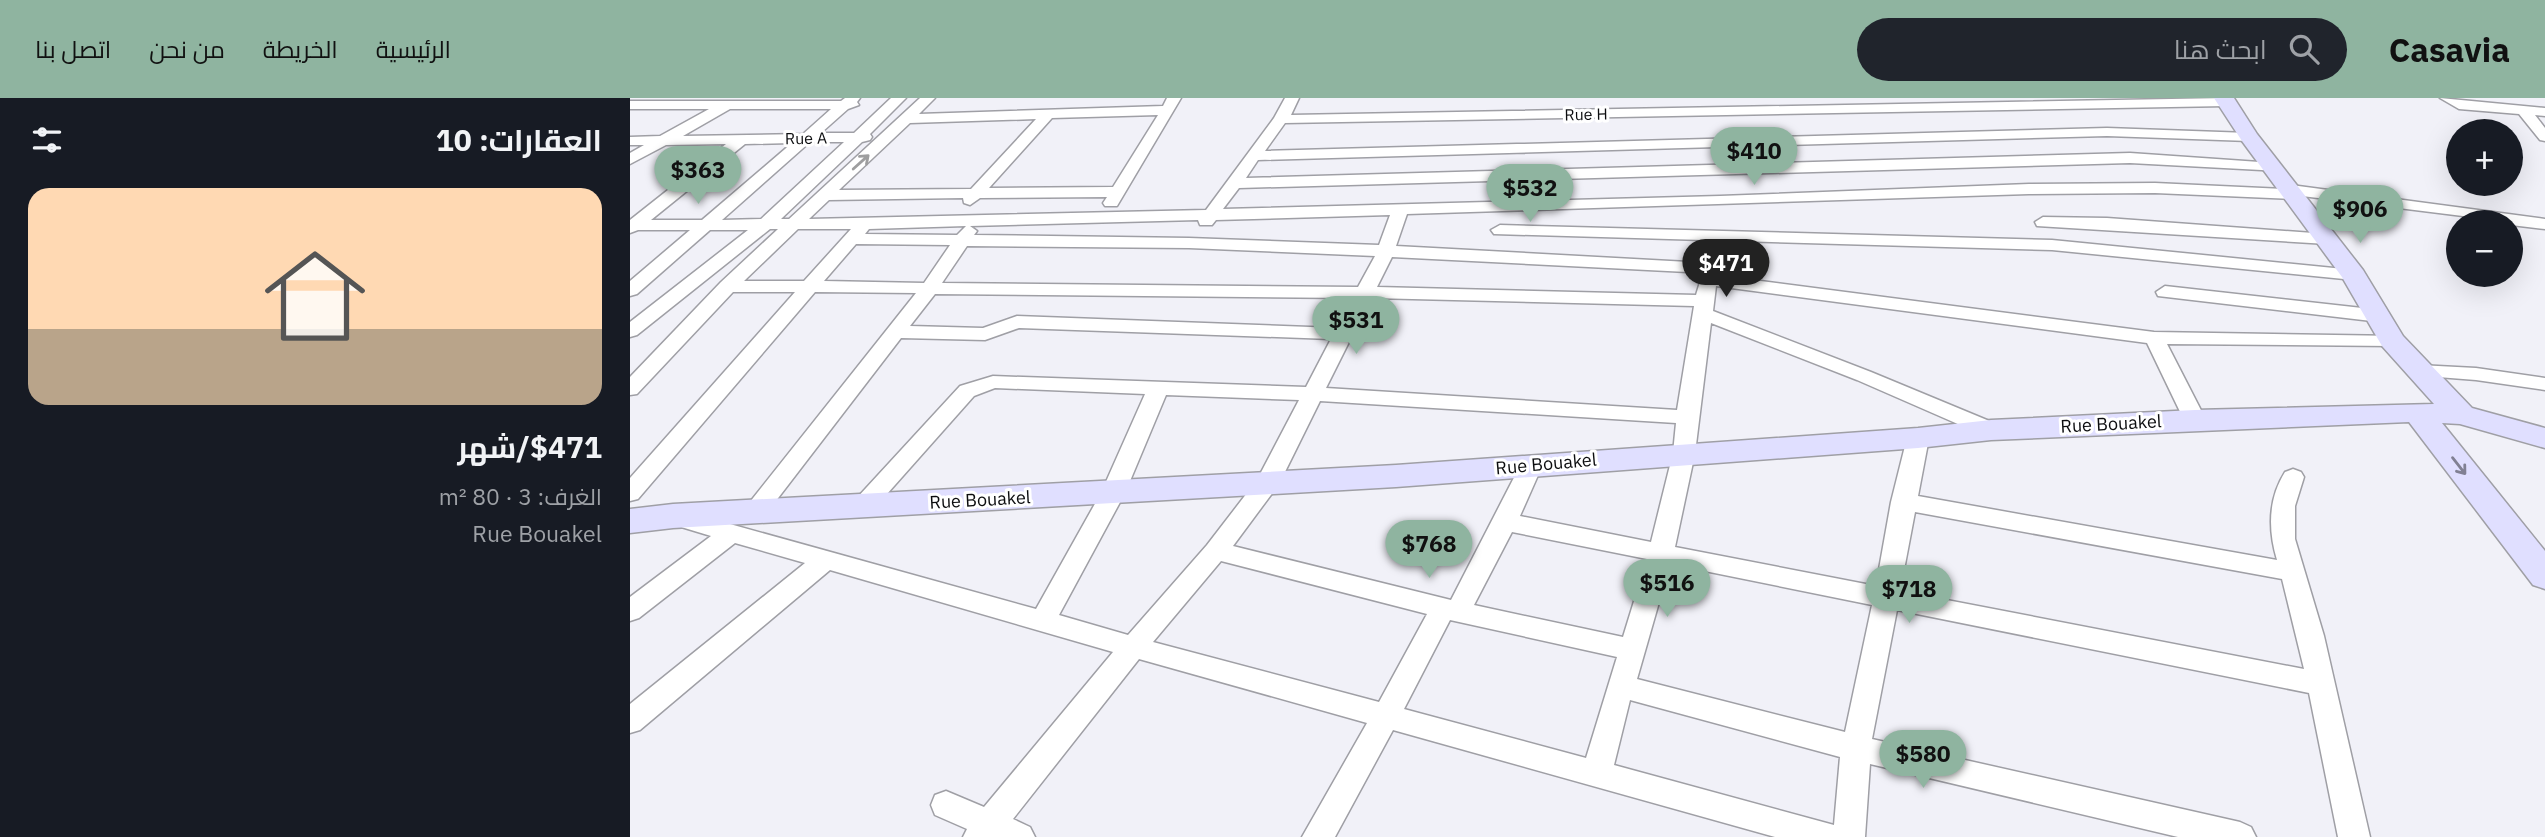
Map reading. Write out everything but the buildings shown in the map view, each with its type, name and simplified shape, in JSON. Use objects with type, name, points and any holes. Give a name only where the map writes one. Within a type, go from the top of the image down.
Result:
[{"type":"main road","points":[[2225,100],[2249,137],[2354,275],[2392,340],[2461,415]]},
{"type":"main road","points":[[2417,412],[2545,576]]},
{"type":"main road","name":"Rue Bouakel","points":[[630,521],[673,516],[1267,484],[1917,438],[1991,430],[2195,420],[2417,412],[2461,415],[2537,435]]},
{"type":"main road","points":[[2537,435],[2545,463]]},
{"type":"street","points":[[630,389],[728,286],[929,98]]},
{"type":"street","points":[[1189,243],[1281,119],[1292,98]]},
{"type":"street","points":[[1546,132],[1550,98]]},
{"type":"street","points":[[2447,98],[2459,105],[2545,112]]},
{"type":"street","name":"Rue H","points":[[1281,119],[1546,132],[1790,123],[2225,100]]},
{"type":"street","points":[[630,159],[734,101]]},
{"type":"street","points":[[630,105],[734,101],[895,101]]},
{"type":"street","points":[[630,290],[850,101]]},
{"type":"street","points":[[630,331],[765,225],[895,101]]},
{"type":"street","points":[[906,119],[1048,114],[1171,104]]},
{"type":"street","points":[[1102,217],[1171,104]]},
{"type":"street","points":[[2088,106],[2107,132]]},
{"type":"street","points":[[2523,110],[2545,136]]},
{"type":"street","points":[[947,222],[976,195],[1048,114]]},
{"type":"street","points":[[1253,156],[1494,151],[1546,132],[1726,144],[1790,123],[2249,137]]},
{"type":"street","points":[[1790,123],[1847,195]]},
{"type":"street","name":"Rue A","points":[[630,141],[889,136]]},
{"type":"street","points":[[631,226],[741,139]]},
{"type":"street","points":[[1597,772],[1661,553],[1684,453],[1686,417],[1704,307],[1712,236],[1727,169],[1726,144]]},
{"type":"street","points":[[1494,151],[1500,230],[1495,276]]},
{"type":"street","points":[[1235,183],[2130,158],[2274,168]]},
{"type":"street","points":[[2130,158],[2155,188]]},
{"type":"street","points":[[630,493],[858,231],[975,220],[1720,201],[2029,189],[2155,188],[2293,192],[2545,224]]},
{"type":"street","points":[[2029,189],[2052,245]]},
{"type":"street","points":[[824,195],[1118,191]]},
{"type":"street","points":[[984,831],[1133,647],[1216,551],[1267,484],[1387,251],[1400,209]]},
{"type":"street","points":[[754,513],[928,290],[975,220]]},
{"type":"street","points":[[2043,222],[2107,223],[2327,239]]},
{"type":"street","points":[[631,226],[793,224],[962,241],[1189,243],[1387,251],[1495,276],[1704,307],[1991,430]]},
{"type":"street","points":[[1500,230],[2052,245],[2354,275]]},
{"type":"street","points":[[728,286],[1365,293],[1495,276],[1707,274],[2154,338],[2392,340]]},
{"type":"street","points":[[2165,292],[2380,316]]},
{"type":"street","points":[[895,332],[985,334],[1017,322],[1344,334]]},
{"type":"street","points":[[2154,338],[2195,420]]},
{"type":"street","points":[[2419,371],[2476,374],[2545,384]]},
{"type":"street","points":[[863,506],[967,391],[974,386],[993,382],[1314,394],[1686,417]]},
{"type":"street","points":[[1043,620],[1113,493],[1158,388]]},
{"type":"street","points":[[1849,837],[1856,748],[1917,438]]},
{"type":"street","points":[[1318,837],[1387,714],[1505,522],[1532,464]]},
{"type":"street","points":[[2293,477],[2283,506],[2283,539],[2321,684],[2354,837]]},
{"type":"street","points":[[1903,502],[2292,572]]},
{"type":"street","points":[[673,516],[1133,647],[1597,772],[1780,830],[1828,837]]},
{"type":"street","points":[[1505,522],[2321,684]]},
{"type":"street","points":[[630,611],[731,533]]},
{"type":"street","points":[[1216,551],[1451,609],[1633,650]]},
{"type":"street","points":[[630,720],[825,559]]},
{"type":"street","points":[[1620,686],[1856,748],[2240,837]]},
{"type":"street","points":[[946,805],[984,831],[1019,837]]}]
